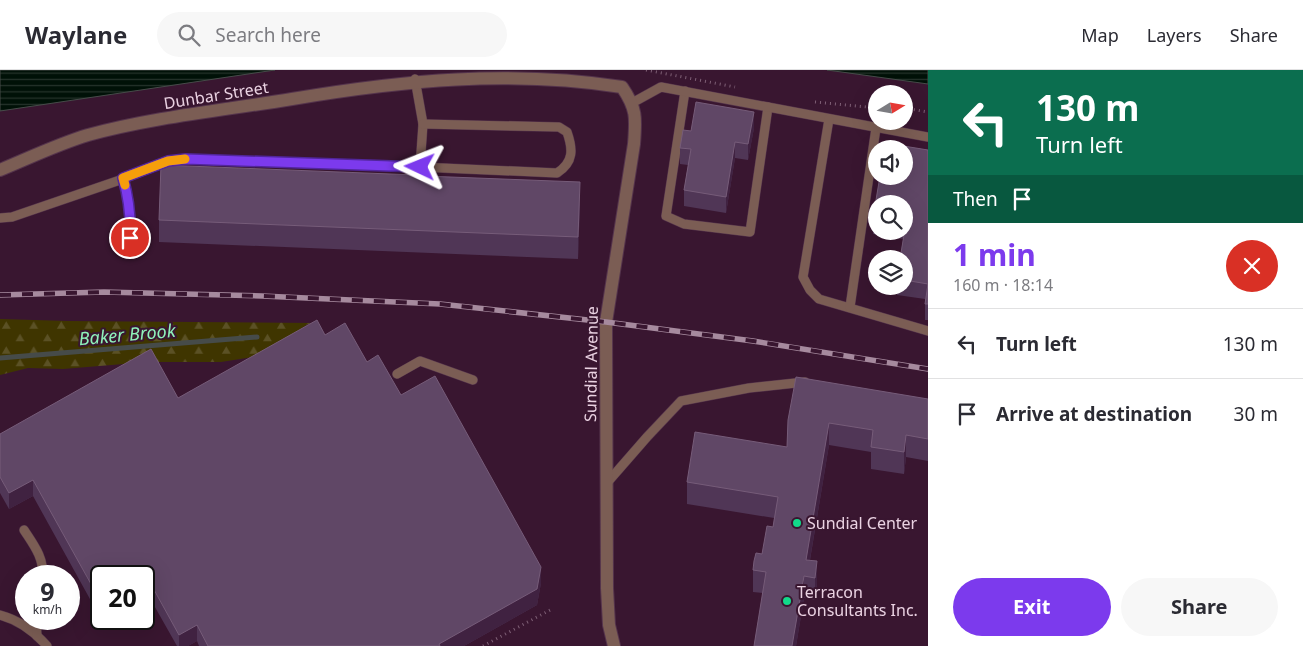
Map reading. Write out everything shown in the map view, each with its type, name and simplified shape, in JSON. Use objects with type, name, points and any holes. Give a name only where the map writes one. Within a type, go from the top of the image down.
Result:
[{"type":"street","name":"Dunbar Street","points":[[0,170],[69,142],[105,131],[160,120],[415,79],[493,72],[530,73],[599,82],[622,88]]},
{"type":"street","name":"Sundial Avenue","points":[[614,646],[609,625],[607,588],[606,322],[636,122],[632,103],[622,88]]},
{"type":"lane","points":[[415,79],[423,124],[420,193]]},
{"type":"lane","points":[[632,103],[661,87],[868,126]]},
{"type":"lane","points":[[685,91],[666,216],[684,224],[750,232],[768,107]]},
{"type":"lane","points":[[829,119],[804,276],[810,290],[819,299],[928,331]]},
{"type":"lane","points":[[0,218],[12,217],[168,161],[186,159],[557,173],[565,168],[570,158],[571,145],[567,132],[559,127],[423,124]]},
{"type":"lane","points":[[850,307],[876,130]]},
{"type":"lane","points":[[886,130],[928,138]]},
{"type":"lane","points":[[123,178],[131,218],[130,238]]},
{"type":"lane","points":[[397,374],[420,361],[473,380]]},
{"type":"lane","points":[[606,484],[681,401],[749,388],[808,382],[818,384]]},
{"type":"lane","points":[[24,530],[41,558],[42,565]]},
{"type":"lane","points":[[0,615],[24,625],[47,646]]},
{"type":"lane","points":[[37,630],[37,636]]},
{"type":"path","points":[[646,70],[739,88]]},
{"type":"path","points":[[811,101],[868,107]]},
{"type":"path","points":[[913,110],[928,112]]},
{"type":"path","points":[[483,646],[552,609]]},
{"type":"green space","points":[[0,319],[314,323],[308,324],[260,356],[221,362],[148,362],[63,369],[28,368],[0,375]]},
{"type":"shaded area","points":[[0,70],[275,70],[0,111]]},
{"type":"shaded area","points":[[827,70],[928,70],[928,84]]},
{"type":"building","points":[[696,102],[754,112],[748,144],[735,142],[726,197],[684,190],[691,149],[680,148],[683,130],[691,131]]},
{"type":"building","points":[[913,148],[928,150],[928,284],[913,282],[913,250],[902,250],[903,240],[913,240],[913,195],[877,195],[878,185],[913,185]]},
{"type":"building","points":[[161,165],[580,182],[578,237],[159,220]]},
{"type":"building","points":[[928,284],[928,304],[925,304]]},
{"type":"building","points":[[317,320],[325,335],[345,323],[367,362],[378,355],[401,395],[435,376],[541,567],[537,589],[439,644],[440,646],[208,646],[197,625],[179,635],[155,592],[155,565],[90,565],[90,582],[33,480],[9,493],[0,477],[0,434],[151,349],[178,398]]},
{"type":"building","name":"Sundial Center","points":[[796,377],[928,399],[928,439],[906,435],[904,452],[871,447],[873,430],[829,423],[806,560],[817,561],[815,578],[804,576],[792,646],[754,646],[766,572],[753,570],[754,561],[756,553],[762,554],[767,526],[773,527],[778,497],[687,482],[695,432],[787,447],[788,420]]},
{"type":"waterway","name":"Baker Brook","points":[[0,358],[257,337]]},
{"type":"railway","points":[[0,295],[104,292],[262,296],[440,304],[606,322],[753,341],[928,369]]},
{"type":"slow traffic","points":[[125,185],[123,178],[168,161],[185,159]]},
{"type":"place","name":"Sundial Center","points":[[797,523]]},
{"type":"place","name":"Terracon Consultants Inc.","points":[[787,601]]},
{"type":"route","points":[[130,238],[131,218],[123,178],[168,161],[186,159],[420,167]]}]
